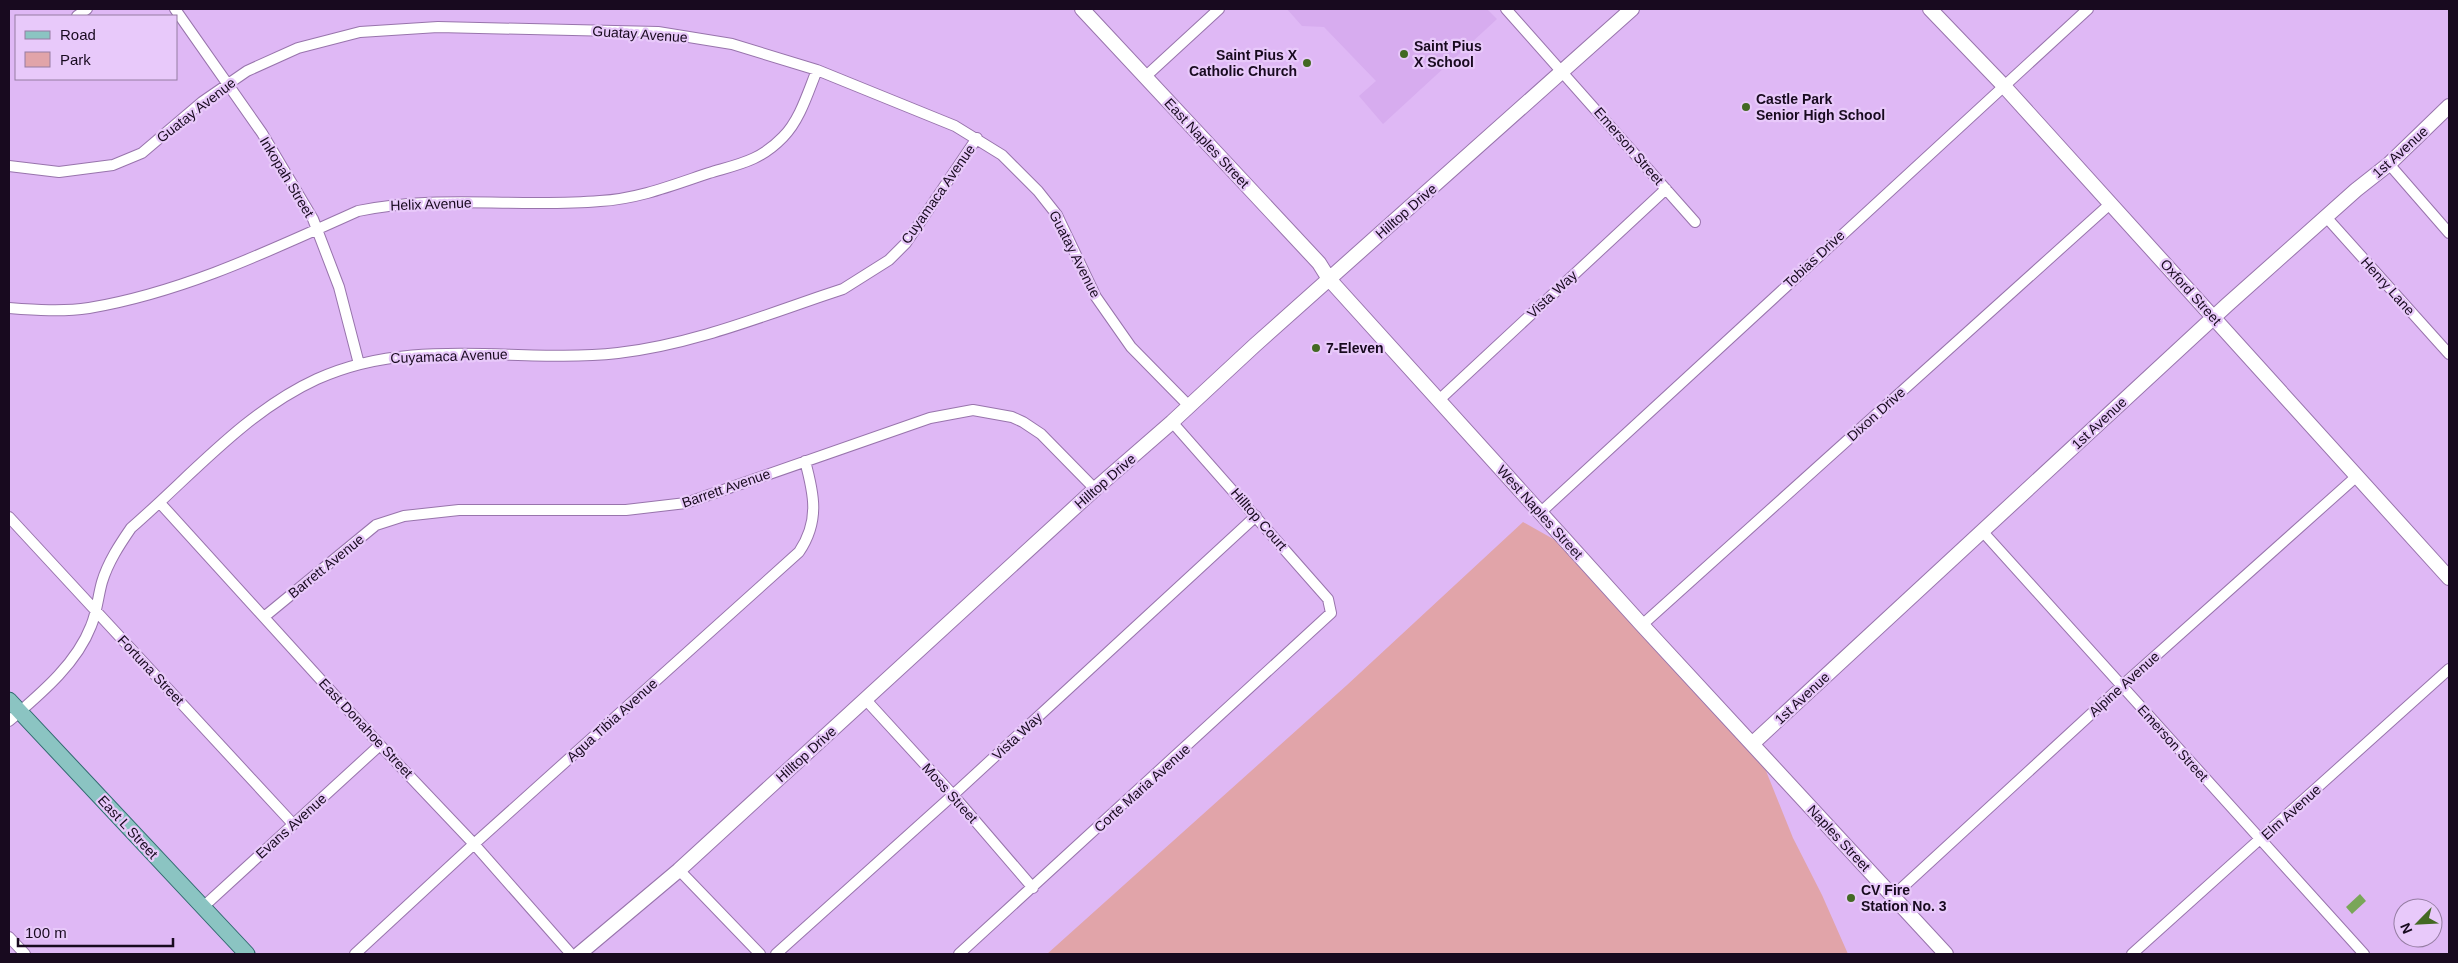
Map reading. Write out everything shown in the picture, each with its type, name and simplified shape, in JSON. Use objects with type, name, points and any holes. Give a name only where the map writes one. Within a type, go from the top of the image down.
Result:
[{"type":"main road","name":"East L Street","points":[[9,700],[14,716],[247,954]]},
{"type":"street","name":"Inkopah Street","points":[[175,9],[262,133],[317,229],[339,287],[359,364]]},
{"type":"street","name":"East Naples Street","points":[[1082,9],[1318,263],[1329,279]]},
{"type":"street","points":[[1145,76],[1219,9]]},
{"type":"street","name":"Emerson Street","points":[[1506,9],[1695,222]]},
{"type":"street","name":"Hilltop Drive","points":[[580,954],[679,870],[1095,489],[1632,9]]},
{"type":"street","name":"Oxford Street","points":[[1930,9],[2003,85],[2449,578]]},
{"type":"street","name":"Tobias Drive","points":[[1541,512],[2003,85],[2088,9]]},
{"type":"street","name":"Guatay Avenue","points":[[9,166],[59,172],[113,165],[142,153],[226,84],[247,71],[298,48],[360,32],[438,27],[658,32],[732,44],[818,70],[955,126],[1002,155],[1041,194],[1057,215],[1087,279],[1131,347],[1188,406]]},
{"type":"street","name":"Helix Avenue","points":[[9,308],[87,308],[134,299],[210,275],[358,211],[379,206],[422,203],[599,202],[644,195],[749,162],[783,137],[792,126],[818,70]]},
{"type":"street","name":"1st Avenue","points":[[1752,744],[2214,318],[2356,190],[2389,164],[2449,106]]},
{"type":"street","name":"Cuyamaca Avenue","points":[[14,716],[48,686],[77,652],[90,628],[103,581],[116,550],[131,528],[255,417],[284,396],[319,378],[359,364],[397,355],[590,354],[664,346],[709,335],[822,296],[864,276],[892,256],[906,242],[977,138]]},
{"type":"street","points":[[2389,164],[2449,233]]},
{"type":"street","name":"Vista Way","points":[[1438,400],[1666,189]]},
{"type":"street","name":"Dixon Drive","points":[[1642,625],[2110,204]]},
{"type":"street","name":"Henry Lane","points":[[2327,218],[2449,354]]},
{"type":"street","name":"West Naples Street","points":[[1329,279],[1752,744]]},
{"type":"street","name":"Barrett Avenue","points":[[264,617],[376,525],[404,516],[459,510],[626,510],[668,507],[686,503],[930,418],[973,410],[1012,417],[1023,422],[1041,434],[1095,489]]},
{"type":"street","name":"Hilltop Court","points":[[1172,422],[1328,599],[1331,613],[1325,621]]},
{"type":"street","name":"Agua Tibia Avenue","points":[[355,954],[474,844],[799,552],[809,534],[814,514],[814,495],[805,461]]},
{"type":"street","name":"Alpine Avenue","points":[[1893,896],[2122,686],[2357,476]]},
{"type":"street","name":"East Donahoe Street","points":[[160,503],[380,746],[474,844],[571,954]]},
{"type":"street","name":"Vista Way","points":[[776,954],[953,795],[1256,516]]},
{"type":"street","name":"Fortuna Street","points":[[9,517],[293,824]]},
{"type":"street","name":"Emerson Street","points":[[1983,532],[2364,954]]},
{"type":"street","name":"Corte Maria Avenue","points":[[959,954],[1325,621]]},
{"type":"street","name":"Elm Avenue","points":[[2132,954],[2449,669]]},
{"type":"street","name":"Moss Street","points":[[866,700],[953,795],[1033,888]]},
{"type":"street","name":"Naples Street","points":[[1752,744],[1946,954]]},
{"type":"street","name":"Evans Avenue","points":[[203,907],[380,746]]},
{"type":"street","points":[[679,870],[691,880],[760,954]]},
{"type":"street","points":[[9,937],[25,954]]},
{"type":"shaded area","name":"Saint Pius X School","points":[[1287,9],[1487,9],[1497,19],[1383,124],[1359,96],[1376,81],[1324,27],[1302,26]]},
{"type":"shaded area","points":[[2360,894],[2366,901],[2352,914],[2346,907]]},
{"type":"green space","points":[[1523,522],[1587,558],[1754,741],[1793,838],[1822,895],[1848,954],[1047,954],[1347,685]]},
{"type":"place","name":"Saint Pius X School","points":[[1404,54]]},
{"type":"place","name":"Saint Pius X Catholic Church","points":[[1307,63]]},
{"type":"place","name":"Castle Park Senior High School","points":[[1746,107]]},
{"type":"place","name":"7-Eleven","points":[[1316,348]]},
{"type":"place","name":"CV Fire Station No. 3","points":[[1851,898]]}]
